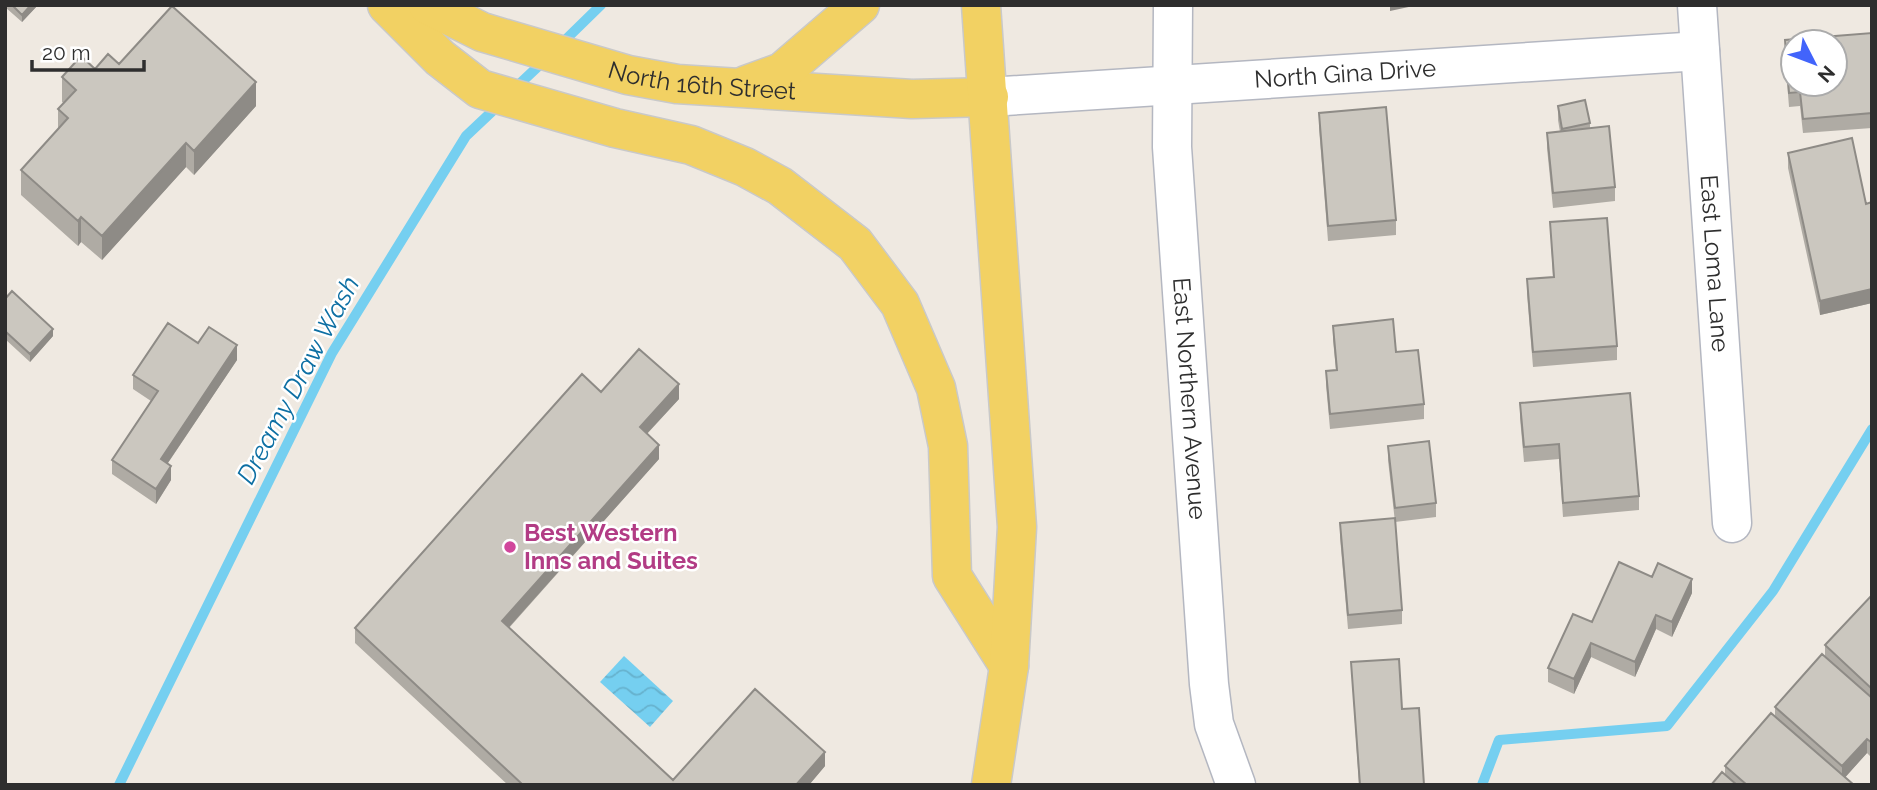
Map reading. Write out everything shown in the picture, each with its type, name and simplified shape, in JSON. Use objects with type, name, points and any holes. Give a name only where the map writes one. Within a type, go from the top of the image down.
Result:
[{"type":"main road","points":[[387,5],[440,58],[480,89],[565,114],[691,145],[746,167],[818,214],[855,244],[900,304],[936,388],[948,446],[952,576],[1009,666]]},
{"type":"main road","name":"North 16th Street","points":[[428,5],[482,33],[594,65],[677,84],[912,99],[989,97]]},
{"type":"main road","points":[[737,88],[782,72],[860,5]]},
{"type":"main road","points":[[981,5],[1017,527],[1009,666],[991,785]]},
{"type":"street","name":"East Northern Avenue","points":[[1173,5],[1172,147],[1209,684],[1214,724],[1236,785]]},
{"type":"street","name":"East Loma Lane","points":[[1697,5],[1732,523]]},
{"type":"street","name":"North Gina Drive","points":[[989,97],[1172,82],[1700,51]]},
{"type":"water","points":[[624,656],[673,701],[650,727],[600,682]]},
{"type":"building","points":[[12,5],[31,5],[22,15]]},
{"type":"building","points":[[172,6],[256,82],[194,151],[186,143],[102,236],[81,217],[78,221],[21,170],[68,118],[58,109],[76,90],[62,77],[81,56],[95,69],[108,54],[119,64]]},
{"type":"building","points":[[1872,33],[1872,113],[1803,119],[1801,98],[1849,98],[1849,35]]},
{"type":"building","points":[[1585,100],[1590,123],[1562,129],[1558,106]]},
{"type":"building","points":[[1386,107],[1396,220],[1328,226],[1319,113]]},
{"type":"building","points":[[1609,126],[1615,187],[1553,193],[1547,133]]},
{"type":"building","points":[[1852,138],[1866,204],[1872,202],[1872,289],[1820,301],[1788,153]]},
{"type":"building","points":[[1607,218],[1617,346],[1533,352],[1527,279],[1554,277],[1550,222]]},
{"type":"building","points":[[12,291],[53,329],[30,354],[5,331],[5,299]]},
{"type":"building","points":[[1393,319],[1396,352],[1418,350],[1424,404],[1330,414],[1326,371],[1337,370],[1333,326]]},
{"type":"building","points":[[168,323],[198,343],[209,327],[237,345],[161,459],[171,466],[156,489],[112,460],[158,391],[133,375]]},
{"type":"building","name":"Best Western Inns and Suites","points":[[639,349],[679,384],[640,427],[659,445],[502,621],[673,780],[755,689],[825,752],[796,785],[523,785],[355,628],[582,374],[601,392]]},
{"type":"building","points":[[1630,393],[1639,496],[1563,503],[1559,444],[1524,447],[1520,403]]},
{"type":"building","points":[[1429,441],[1436,503],[1395,508],[1388,446]]},
{"type":"building","points":[[1395,518],[1402,610],[1348,615],[1340,523]]},
{"type":"building","points":[[1619,562],[1652,577],[1658,563],[1692,579],[1672,622],[1656,615],[1635,662],[1591,643],[1574,679],[1548,668],[1573,614],[1592,622]]},
{"type":"building","points":[[1872,595],[1872,689],[1825,645]]},
{"type":"building","points":[[1822,654],[1872,698],[1872,743],[1867,739],[1842,766],[1775,707]]},
{"type":"building","points":[[1399,659],[1402,709],[1419,708],[1424,785],[1360,785],[1351,662]]},
{"type":"building","points":[[1771,713],[1854,785],[1747,785],[1725,766]]},
{"type":"building","points":[[1722,772],[1737,785],[1711,785]]},
{"type":"waterway","name":"Dreamy Draw Wash","points":[[558,47],[601,5]]},
{"type":"waterway","name":"Dreamy Draw Wash","points":[[512,91],[546,59]]},
{"type":"waterway","name":"Dreamy Draw Wash","points":[[119,785],[332,353],[466,136],[501,103]]},
{"type":"waterway","points":[[1482,785],[1499,740],[1667,726],[1773,591],[1872,429]]},
{"type":"place","name":"Best Western Inns and Suites","points":[[510,547]]}]
